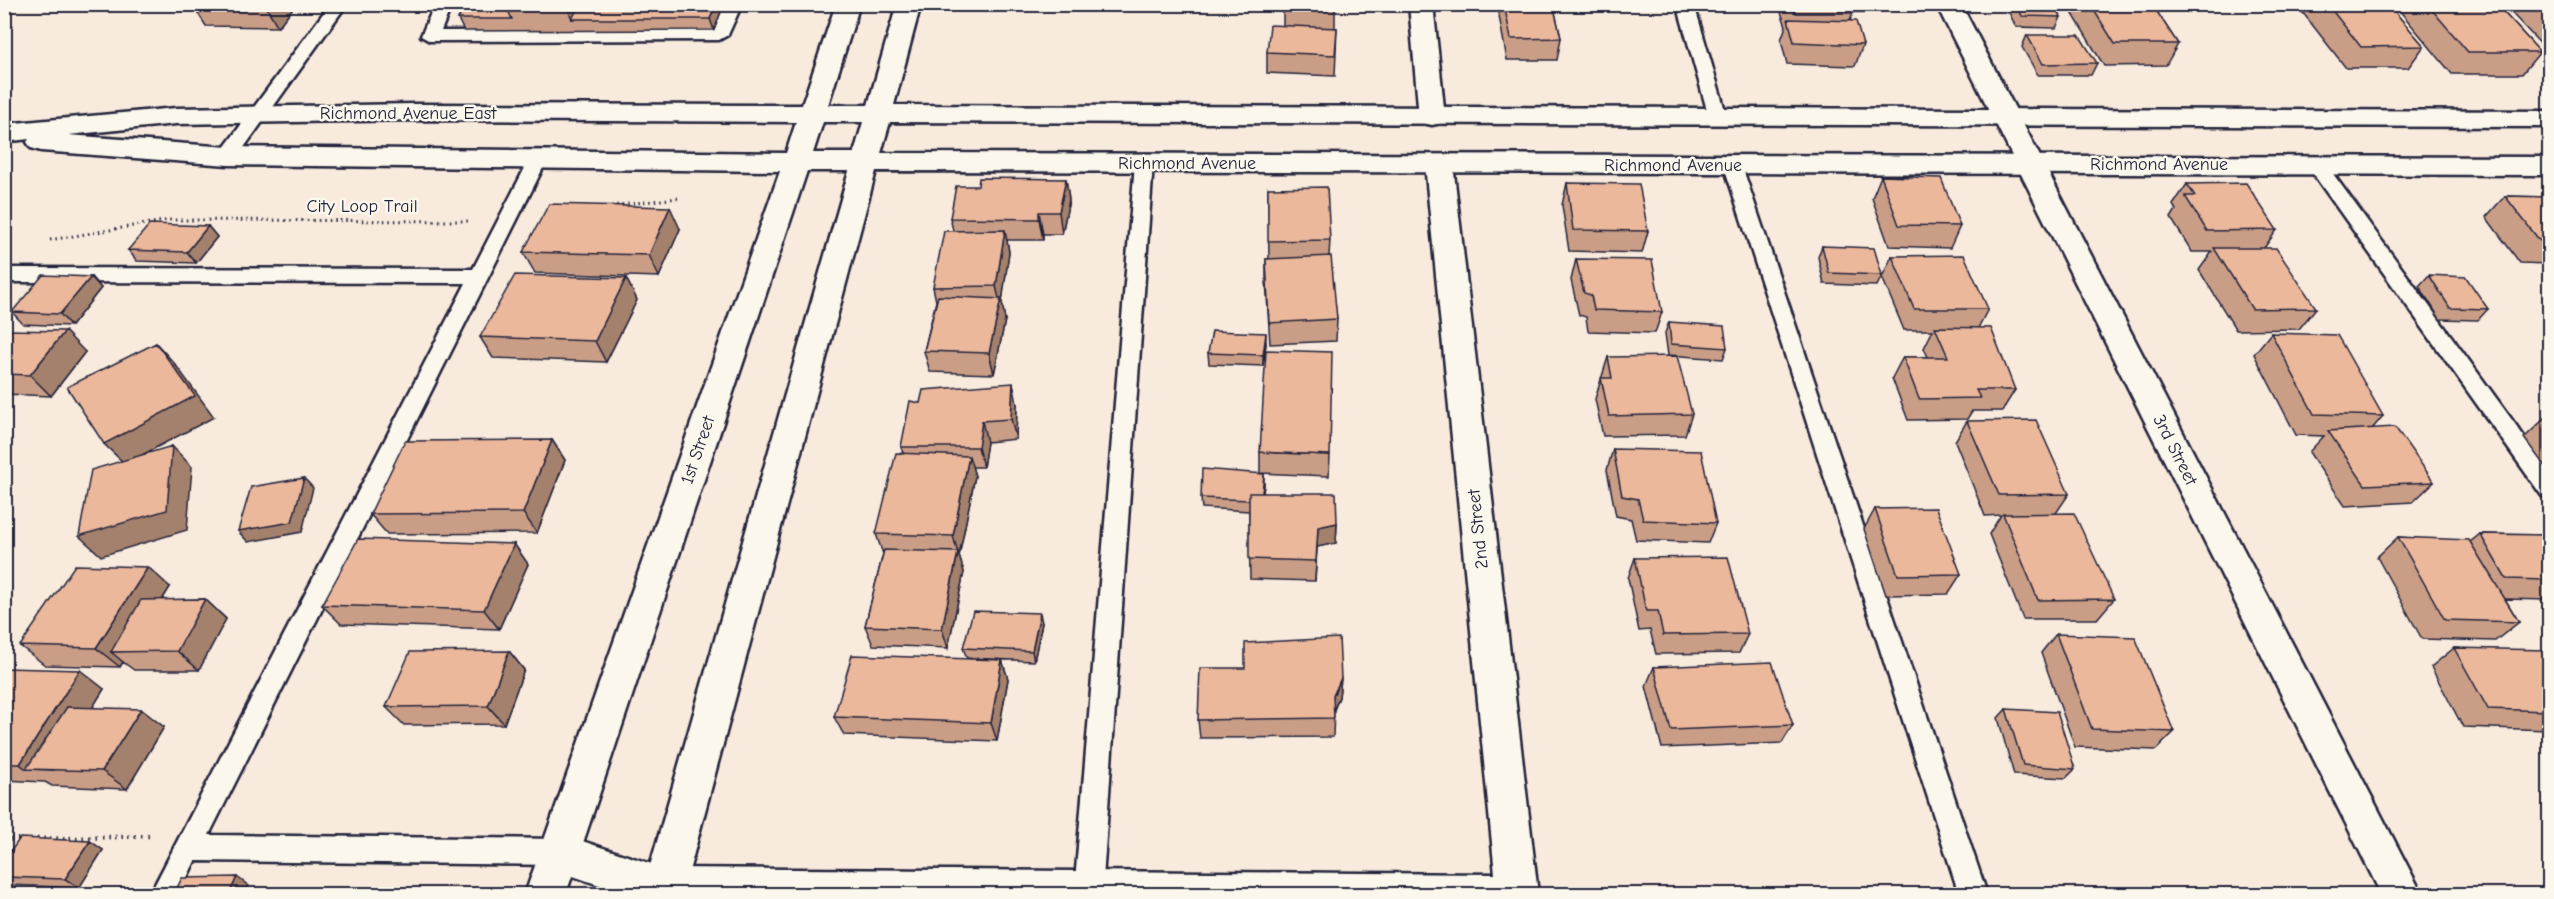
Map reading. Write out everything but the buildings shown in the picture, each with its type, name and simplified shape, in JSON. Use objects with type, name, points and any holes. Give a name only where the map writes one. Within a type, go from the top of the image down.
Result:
[{"type":"main road","name":"1st Street","points":[[544,894],[813,114],[848,4]]},
{"type":"main road","points":[[663,891],[909,4]]},
{"type":"main road","points":[[1421,4],[1432,117]]},
{"type":"main road","name":"3rd Street","points":[[1948,4],[2403,894]]},
{"type":"main road","name":"Richmond Avenue East","points":[[4,133],[129,119],[260,114],[813,114]]},
{"type":"main road","points":[[813,114],[2550,119]]},
{"type":"main road","points":[[4,139],[128,151],[228,156],[796,163]]},
{"type":"main road","name":"Richmond Avenue","points":[[796,163],[2550,166]]},
{"type":"main road","name":"2nd Street","points":[[1439,164],[1518,894]]},
{"type":"main road","points":[[558,852],[663,891],[1509,894]]},
{"type":"lane","points":[[228,156],[339,4]]},
{"type":"lane","points":[[444,4],[430,36],[719,35],[734,4]]},
{"type":"lane","points":[[1684,4],[1718,117]]},
{"type":"lane","points":[[164,894],[538,160]]},
{"type":"lane","points":[[1088,892],[1144,163]]},
{"type":"lane","points":[[2316,164],[2550,490]]},
{"type":"lane","points":[[1733,166],[1973,894]]},
{"type":"lane","points":[[4,274],[480,276]]},
{"type":"lane","points":[[191,841],[558,852]]},
{"type":"path","points":[[602,207],[684,197]]},
{"type":"path","name":"City Loop Trail","points":[[41,241],[170,220],[482,221],[509,218]]},
{"type":"path","points":[[4,840],[191,841]]}]
